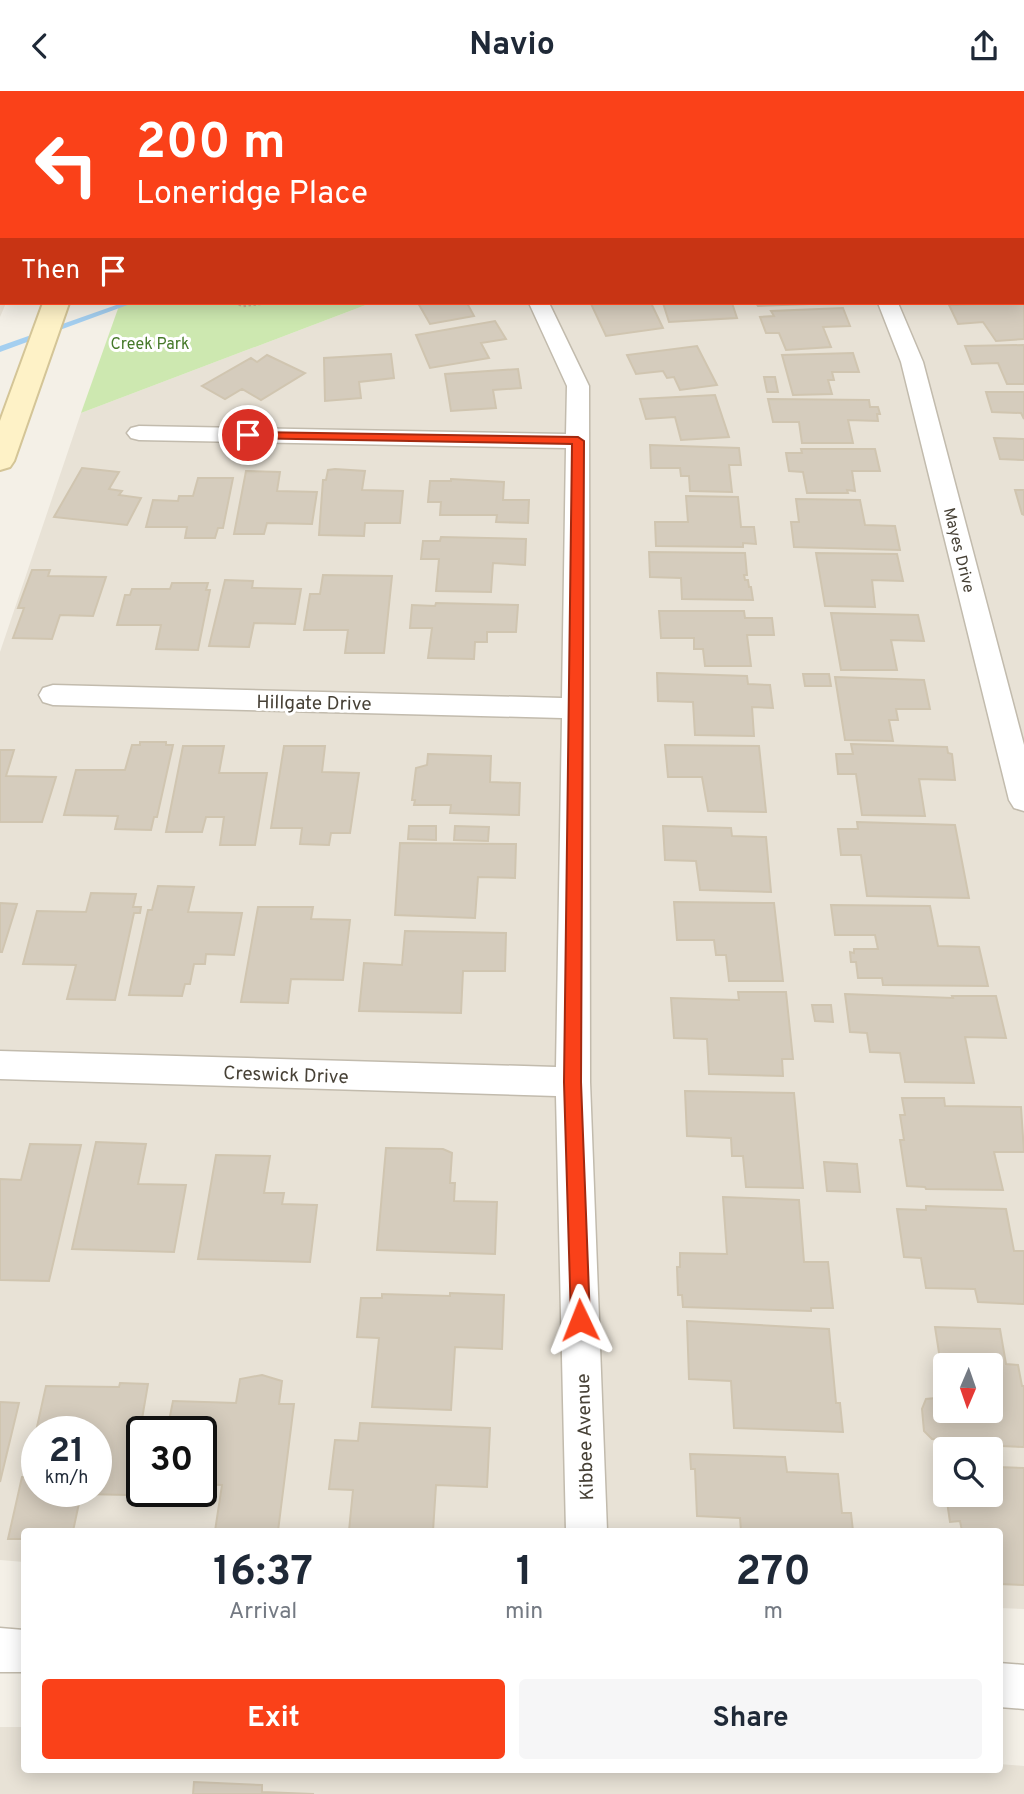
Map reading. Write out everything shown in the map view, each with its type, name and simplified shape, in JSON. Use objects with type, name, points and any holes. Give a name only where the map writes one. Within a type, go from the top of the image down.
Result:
[{"type":"main road","points":[[0,461],[54,306]]},
{"type":"street","name":"Kibbee Avenue","points":[[540,305],[578,386],[573,1082],[587,1528]]},
{"type":"street","name":"Mayes Drive","points":[[889,305],[912,362],[1024,800]]},
{"type":"street","points":[[139,433],[578,441]]},
{"type":"street","name":"Hillgate Drive","points":[[53,695],[575,708]]},
{"type":"street","name":"Creswick Drive","points":[[0,1065],[573,1082]]},
{"type":"street","points":[[0,1650],[21,1651]]},
{"type":"street","points":[[1003,1685],[1024,1687]]},
{"type":"shaded area","points":[[0,305],[5,305],[0,317]]},
{"type":"shaded area","points":[[366,305],[1024,305],[1024,1609],[1003,1608],[1003,1528],[21,1528],[21,1562],[0,1560],[0,652],[81,413]]},
{"type":"shaded area","points":[[0,1727],[21,1727],[21,1773],[1003,1773],[1003,1764],[1024,1766],[1024,1794],[0,1794]]},
{"type":"green space","name":"Creek Park","points":[[119,305],[366,305],[81,413]]},
{"type":"building","points":[[419,305],[468,305],[474,316],[430,324]]},
{"type":"building","points":[[591,305],[652,305],[663,328],[606,336]]},
{"type":"building","points":[[664,305],[733,305],[737,318],[669,322]]},
{"type":"building","points":[[949,305],[1024,305],[1024,339],[996,341],[983,322],[958,324]]},
{"type":"building","points":[[843,308],[850,326],[823,327],[831,347],[786,350],[779,333],[766,333],[760,317],[774,316],[771,311]]},
{"type":"building","points":[[495,321],[506,339],[481,343],[489,358],[430,368],[416,335]]},
{"type":"building","points":[[1024,345],[1024,384],[1007,384],[998,363],[972,364],[965,346]]},
{"type":"building","points":[[697,346],[717,385],[680,390],[674,377],[667,378],[663,371],[636,374],[627,355]]},
{"type":"building","points":[[853,353],[859,372],[832,372],[834,380],[828,380],[832,394],[793,395],[782,355]]},
{"type":"building","points":[[391,354],[394,378],[359,382],[361,398],[325,401],[324,358]]},
{"type":"building","points":[[267,355],[305,373],[261,400],[242,389],[225,399],[202,386],[251,358],[257,362]]},
{"type":"building","points":[[518,369],[521,388],[493,390],[496,408],[451,411],[445,374]]},
{"type":"building","points":[[764,377],[775,377],[778,392],[767,392]]},
{"type":"building","points":[[986,392],[1024,392],[1024,419],[1021,413],[992,412]]},
{"type":"building","points":[[715,395],[729,437],[681,440],[675,417],[646,419],[640,399]]},
{"type":"building","points":[[768,399],[869,400],[870,407],[878,407],[880,414],[877,414],[878,421],[848,420],[853,443],[802,443],[799,422],[773,422]]},
{"type":"building","points":[[994,438],[1024,439],[1024,460],[1000,459]]},
{"type":"building","points":[[650,445],[739,448],[741,465],[729,465],[732,492],[690,491],[689,476],[681,476],[680,468],[651,468]]},
{"type":"building","points":[[801,449],[875,449],[880,471],[852,471],[855,491],[807,493],[803,472],[789,471],[786,453],[802,453]]},
{"type":"building","points":[[82,468],[119,472],[109,489],[122,491],[119,495],[141,498],[127,525],[54,517]]},
{"type":"building","points":[[328,470],[365,471],[362,490],[403,491],[400,523],[365,523],[364,536],[319,535],[323,480],[326,480]]},
{"type":"building","points":[[246,471],[280,472],[277,491],[317,492],[312,524],[267,523],[264,534],[234,534]]},
{"type":"building","points":[[198,478],[233,478],[223,528],[218,528],[215,538],[185,538],[187,527],[146,527],[153,500],[178,501],[179,496],[193,496]]},
{"type":"building","points":[[451,479],[504,482],[503,500],[529,500],[528,523],[496,522],[497,515],[440,515],[441,502],[428,502],[430,481]]},
{"type":"building","points":[[1015,490],[1024,490],[1024,515],[1022,514]]},
{"type":"building","points":[[686,496],[738,497],[741,527],[754,527],[756,544],[743,543],[743,547],[656,546],[655,522],[688,522]]},
{"type":"building","points":[[796,499],[860,500],[865,525],[895,526],[900,550],[794,547],[791,522],[799,522]]},
{"type":"building","points":[[441,537],[526,539],[525,565],[493,563],[491,592],[436,591],[439,559],[421,559],[423,541],[440,541]]},
{"type":"building","points":[[649,552],[745,553],[747,575],[744,575],[751,587],[753,600],[682,599],[681,578],[650,577]]},
{"type":"building","points":[[816,553],[897,554],[903,581],[872,580],[875,607],[825,606]]},
{"type":"building","points":[[32,570],[50,570],[48,576],[106,577],[93,616],[60,615],[52,639],[13,638],[24,608],[18,608]]},
{"type":"building","points":[[323,575],[392,576],[384,653],[345,653],[348,630],[304,630],[310,594],[320,594]]},
{"type":"building","points":[[225,580],[253,581],[252,588],[301,589],[295,624],[254,623],[249,647],[209,646]]},
{"type":"building","points":[[172,583],[208,583],[206,590],[210,590],[198,650],[156,649],[161,625],[117,625],[125,595],[130,595],[132,589],[170,589]]},
{"type":"building","points":[[436,603],[518,605],[516,632],[487,632],[487,642],[475,642],[474,659],[428,658],[432,628],[410,628],[412,605],[435,606]]},
{"type":"building","points":[[659,611],[744,611],[745,618],[772,618],[774,635],[747,635],[751,666],[705,666],[703,649],[694,649],[694,638],[661,638]]},
{"type":"building","points":[[831,613],[918,615],[924,641],[891,640],[897,670],[841,670]]},
{"type":"building","points":[[657,673],[747,676],[748,684],[770,685],[773,708],[752,707],[754,736],[695,735],[693,702],[658,701]]},
{"type":"building","points":[[803,674],[829,674],[831,686],[805,686]]},
{"type":"building","points":[[835,677],[924,680],[930,709],[896,709],[898,720],[889,720],[893,741],[845,740]]},
{"type":"building","points":[[140,742],[166,742],[166,745],[173,745],[157,817],[154,817],[151,830],[115,829],[118,816],[64,815],[76,770],[125,770],[132,745],[140,745]]},
{"type":"building","points":[[851,744],[947,747],[948,753],[952,754],[955,780],[919,779],[925,816],[862,815],[856,774],[838,774],[836,754],[853,754]]},
{"type":"building","points":[[665,745],[759,746],[766,812],[708,811],[702,777],[668,777]]},
{"type":"building","points":[[183,746],[224,746],[219,773],[267,773],[255,845],[220,845],[224,817],[206,817],[202,832],[166,832]]},
{"type":"building","points":[[284,746],[325,746],[322,772],[359,773],[350,833],[331,833],[329,845],[300,844],[302,828],[271,828]]},
{"type":"building","points":[[0,750],[14,750],[6,776],[56,777],[42,822],[0,822]]},
{"type":"building","points":[[428,754],[491,756],[490,782],[520,783],[519,815],[450,813],[451,805],[414,805],[415,800],[412,800],[416,768],[427,765]]},
{"type":"building","points":[[857,822],[955,825],[969,898],[867,896],[861,855],[841,855],[838,829],[858,829]]},
{"type":"building","points":[[409,826],[436,826],[436,840],[408,839]]},
{"type":"building","points":[[455,826],[489,827],[488,841],[454,840]]},
{"type":"building","points":[[663,826],[731,828],[732,836],[766,837],[771,892],[700,890],[696,861],[665,860]]},
{"type":"building","points":[[400,843],[516,844],[515,878],[478,877],[475,918],[395,915]]},
{"type":"building","points":[[158,886],[194,887],[188,912],[242,913],[234,955],[206,954],[205,964],[194,964],[190,984],[185,984],[182,996],[129,995],[148,910],[152,910]]},
{"type":"building","points":[[91,893],[136,894],[133,907],[141,907],[140,913],[134,913],[115,1000],[67,999],[76,965],[23,964],[37,911],[86,912]]},
{"type":"building","points":[[674,902],[774,903],[783,981],[729,981],[726,955],[716,955],[714,940],[677,940]]},
{"type":"building","points":[[0,903],[17,904],[2,952],[0,952]]},
{"type":"building","points":[[831,905],[930,906],[938,946],[979,947],[988,986],[883,985],[882,978],[858,978],[856,962],[851,962],[850,952],[854,953],[854,949],[878,949],[875,935],[835,935]]},
{"type":"building","points":[[258,907],[313,907],[311,919],[350,920],[343,980],[291,979],[288,1003],[241,1002]]},
{"type":"building","points":[[405,931],[506,933],[505,971],[463,971],[461,1013],[359,1011],[364,963],[402,965]]},
{"type":"building","points":[[738,992],[786,992],[793,1059],[782,1059],[783,1076],[709,1074],[707,1039],[674,1038],[671,998],[739,1000]]},
{"type":"building","points":[[845,994],[953,998],[952,996],[996,996],[1006,1038],[965,1037],[974,1083],[905,1082],[900,1053],[870,1052],[867,1033],[850,1032]]},
{"type":"building","points":[[812,1005],[831,1005],[833,1022],[815,1021]]},
{"type":"building","points":[[685,1091],[794,1093],[803,1188],[746,1187],[743,1156],[732,1156],[731,1138],[687,1136]]},
{"type":"building","points":[[902,1098],[944,1098],[945,1106],[1021,1107],[1024,1152],[994,1152],[1003,1190],[926,1189],[907,1186],[900,1140],[904,1140],[900,1115],[905,1115]]},
{"type":"building","points":[[96,1142],[146,1144],[138,1184],[186,1185],[174,1252],[72,1249]]},
{"type":"building","points":[[30,1144],[81,1145],[49,1281],[0,1280],[0,1179],[21,1180]]},
{"type":"building","points":[[386,1148],[443,1149],[452,1153],[450,1183],[455,1183],[454,1201],[497,1202],[495,1254],[377,1250]]},
{"type":"building","points":[[216,1155],[270,1156],[264,1193],[284,1193],[282,1204],[317,1205],[310,1262],[198,1259]]},
{"type":"building","points":[[824,1162],[857,1164],[860,1192],[827,1191]]},
{"type":"building","points":[[723,1197],[799,1200],[804,1262],[828,1262],[833,1308],[811,1308],[811,1311],[683,1307],[682,1295],[678,1295],[677,1267],[680,1267],[680,1253],[727,1254]]},
{"type":"building","points":[[926,1206],[1006,1209],[1014,1251],[1024,1251],[1024,1304],[978,1302],[975,1289],[926,1288],[921,1258],[904,1257],[897,1209],[926,1210]]},
{"type":"building","points":[[450,1293],[504,1295],[502,1349],[455,1347],[451,1410],[372,1407],[379,1338],[357,1337],[361,1298],[382,1298],[382,1294],[450,1296]]},
{"type":"building","points":[[687,1321],[829,1329],[836,1403],[840,1403],[843,1432],[734,1428],[731,1381],[689,1379]]},
{"type":"building","points":[[935,1327],[1000,1329],[1006,1364],[1018,1365],[1024,1386],[1024,1447],[1003,1446],[1003,1437],[932,1439],[924,1431],[922,1409],[926,1399],[933,1398],[933,1423],[1003,1423],[1003,1353],[939,1353]]},
{"type":"building","points":[[262,1375],[282,1381],[279,1404],[294,1404],[278,1528],[215,1528],[222,1485],[217,1485],[217,1416],[170,1416],[173,1401],[236,1403],[240,1379]]},
{"type":"building","points":[[120,1383],[148,1384],[143,1416],[126,1416],[126,1495],[112,1495],[112,1416],[39,1416],[46,1386],[119,1387]]},
{"type":"building","points":[[0,1402],[19,1403],[0,1482]]},
{"type":"building","points":[[360,1423],[490,1428],[487,1487],[436,1485],[433,1528],[349,1528],[353,1490],[329,1489],[335,1440],[358,1441]]},
{"type":"building","points":[[690,1454],[785,1457],[787,1472],[838,1474],[842,1513],[851,1513],[853,1528],[741,1528],[740,1518],[697,1516],[695,1469],[691,1469]]},
{"type":"building","points":[[1003,1467],[1024,1468],[1024,1585],[1003,1584],[1003,1528],[961,1528],[960,1521],[950,1522],[948,1507],[1003,1507]]},
{"type":"building","points":[[21,1481],[21,1507],[78,1507],[74,1528],[21,1528],[21,1539],[8,1539]]},
{"type":"building","points":[[194,1782],[262,1785],[262,1792],[314,1794],[193,1794]]},
{"type":"waterway","points":[[0,349],[123,305]]},
{"type":"route","points":[[248,435],[578,441],[573,1082],[580,1320]]}]
